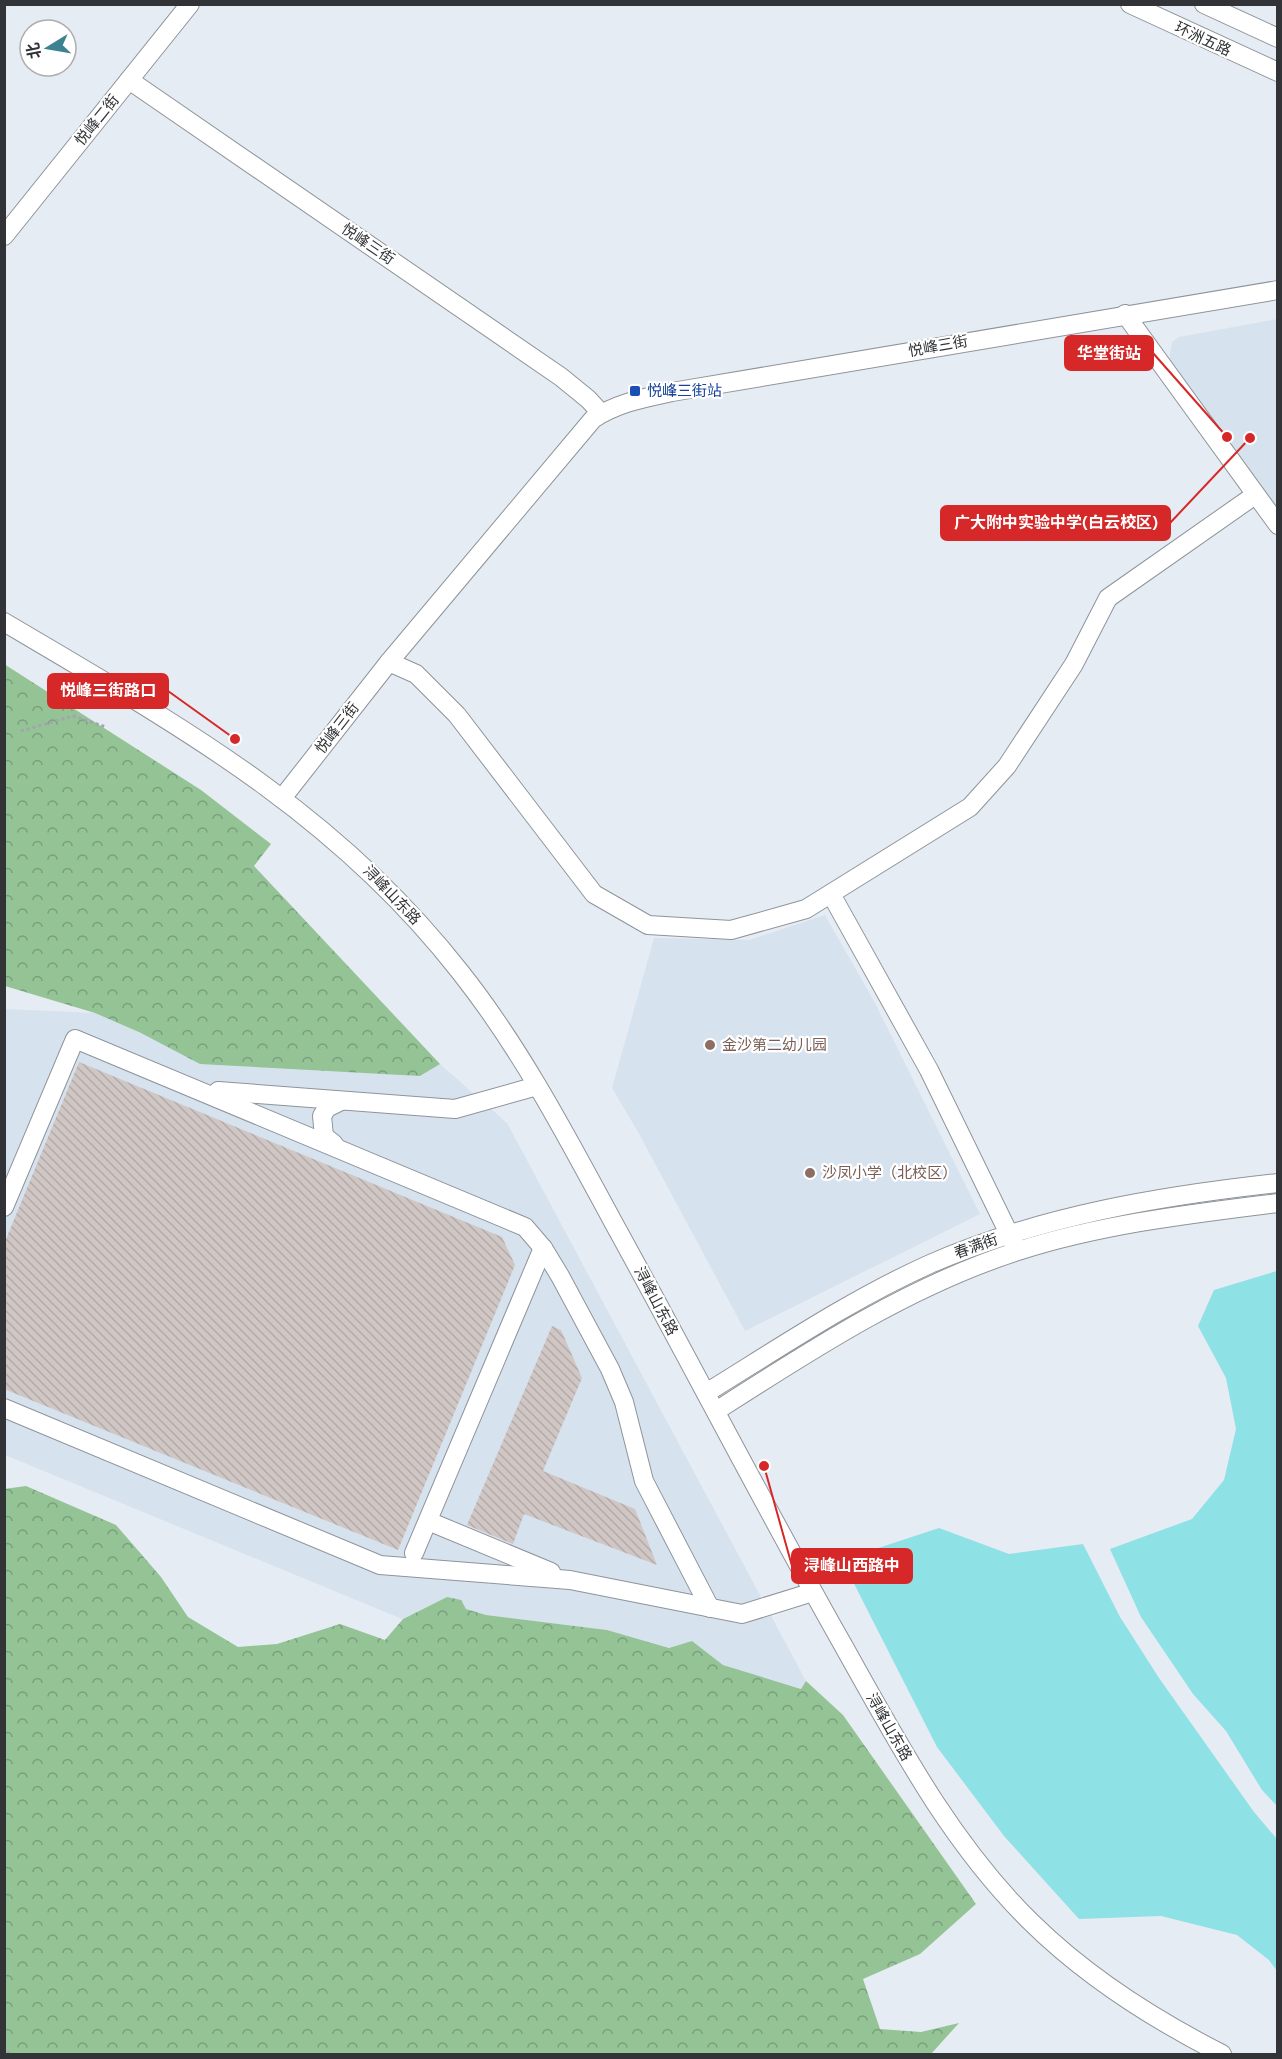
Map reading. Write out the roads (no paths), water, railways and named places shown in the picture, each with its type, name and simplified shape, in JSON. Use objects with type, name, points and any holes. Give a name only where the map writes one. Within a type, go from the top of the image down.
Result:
[{"type":"street","name":"悦峰二街","points":[[4,236],[190,4]]},
{"type":"street","name":"环洲五路","points":[[1130,4],[1278,72]]},
{"type":"street","points":[[1204,4],[1278,38]]},
{"type":"street","name":"悦峰三街","points":[[129,80],[561,376],[601,413]]},
{"type":"street","name":"悦峰三街","points":[[283,797],[389,662],[577,436],[601,413],[628,402],[672,392],[1278,290]]},
{"type":"street","points":[[1125,314],[1278,525]]},
{"type":"street","points":[[389,662],[416,674],[457,715],[594,894],[648,925],[731,930],[806,909],[970,807],[1007,766],[1074,664],[1108,598],[1255,495]]},
{"type":"street","name":"浔峰山东路","points":[[4,622],[179,726],[283,797],[368,870],[423,926],[479,998],[537,1086],[813,1592],[946,1822],[1004,1894],[1031,1922],[1095,1979],[1160,2020],[1222,2055]]},
{"type":"street","points":[[831,894],[929,1070],[1011,1234],[1017,1251]]},
{"type":"street","points":[[4,1207],[75,1039],[525,1227],[543,1248],[610,1369],[624,1402],[644,1481],[710,1608]]},
{"type":"street","points":[[198,1089],[455,1109],[537,1086]]},
{"type":"street","points":[[338,1147],[324,1136],[322,1116],[327,1108],[341,1101]]},
{"type":"street","name":"春满街","points":[[706,1393],[875,1292],[948,1257],[1011,1234],[1104,1209],[1278,1183]]},
{"type":"street","name":"春满街","points":[[716,1411],[859,1323],[936,1283],[1017,1251],[1098,1230],[1157,1219],[1278,1203]]},
{"type":"street","points":[[414,1553],[543,1248]]},
{"type":"street","points":[[4,1408],[380,1564],[570,1580],[742,1614],[813,1592]]},
{"type":"street","points":[[428,1521],[570,1580]]},
{"type":"water","points":[[1278,1271],[1277,1806],[1262,1790],[1226,1731],[1193,1694],[1141,1617],[1110,1549],[1192,1519],[1224,1480],[1236,1429],[1226,1378],[1198,1326],[1214,1290]]},
{"type":"water","points":[[939,1528],[1009,1554],[1083,1544],[1120,1617],[1159,1678],[1254,1812],[1277,1839],[1277,1971],[1269,1960],[1237,1935],[1161,1916],[1079,1919],[1004,1836],[937,1747],[842,1560]]},
{"type":"place","name":"悦峰三街站","points":[[635,391]]},
{"type":"place","name":"华堂街站","points":[[1227,437]]},
{"type":"place","name":"广大附中实验中学(白云校区)","points":[[1250,438]]},
{"type":"place","name":"悦峰三街路口","points":[[235,739]]},
{"type":"place","name":"金沙第二幼儿园","points":[[710,1045]]},
{"type":"place","name":"沙凤小学（北校区）","points":[[810,1173]]},
{"type":"place","name":"浔峰山西路中","points":[[764,1466]]}]
